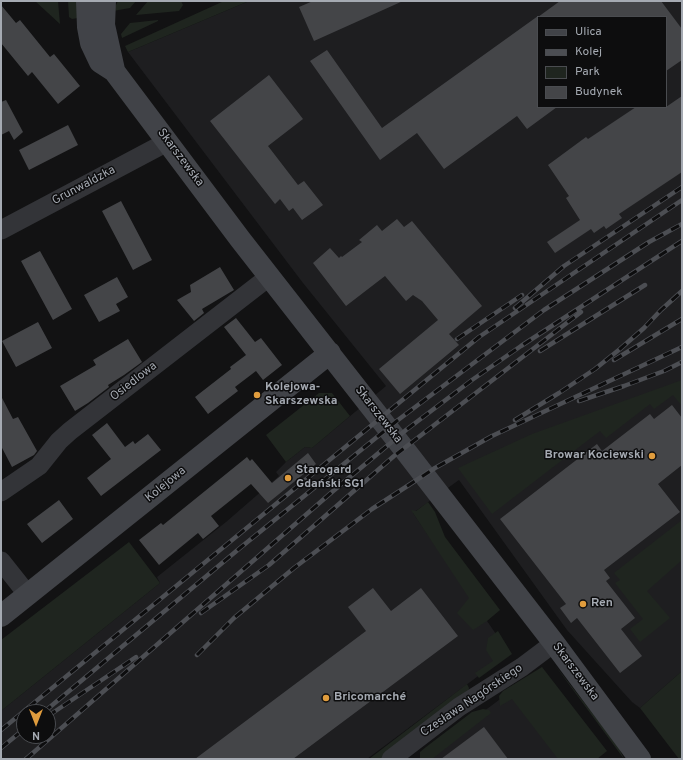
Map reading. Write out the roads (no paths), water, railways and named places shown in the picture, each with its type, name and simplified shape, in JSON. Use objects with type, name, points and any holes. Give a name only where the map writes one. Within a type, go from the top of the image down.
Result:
[{"type":"main road","name":"Skarszewska","points":[[87,1],[88,28],[91,43],[100,62],[114,71],[240,238],[554,643],[640,759]]},
{"type":"main road","name":"Skarszewska","points":[[105,1],[104,25],[114,71]]},
{"type":"main road","name":"Kolejowa","points":[[1,616],[330,353]]},
{"type":"street","name":"Grunwaldzka","points":[[1,230],[167,142]]},
{"type":"street","name":"Osiedlowa","points":[[1,492],[39,466],[59,441],[70,431],[270,276]]},
{"type":"street","points":[[1,561],[28,595]]},
{"type":"street","name":"Czesława Nagórskiego","points":[[391,759],[459,707],[522,667],[554,643]]},
{"type":"railway","points":[[515,308],[564,266],[682,187]]},
{"type":"railway","points":[[1,730],[479,337],[682,200]]},
{"type":"railway","points":[[54,704],[240,548],[398,420],[544,310],[649,242],[682,224]]},
{"type":"railway","points":[[26,759],[332,492],[406,430],[472,380],[521,346],[682,241]]},
{"type":"railway","points":[[540,351],[645,285]]},
{"type":"railway","points":[[515,420],[595,369],[644,328],[682,291]]},
{"type":"railway","points":[[457,339],[522,295]]},
{"type":"railway","points":[[201,613],[269,565],[394,456],[581,312]]},
{"type":"railway","points":[[614,360],[682,319]]},
{"type":"railway","points":[[197,655],[234,618],[294,568],[372,509],[435,468],[492,436],[682,347]]},
{"type":"railway","points":[[579,401],[664,371],[682,362]]},
{"type":"railway","points":[[56,711],[136,657]]},
{"type":"railway","points":[[1,748],[16,736]]},
{"type":"place","name":"Kolejowa- Skarszewska","points":[[257,395]]},
{"type":"place","name":"Browar Kociewski","points":[[652,456]]},
{"type":"place","name":"Starogard Gdański SG1","points":[[288,478]]},
{"type":"place","name":"Ren","points":[[583,604]]},
{"type":"place","name":"Bricomarché","points":[[326,698]]}]
